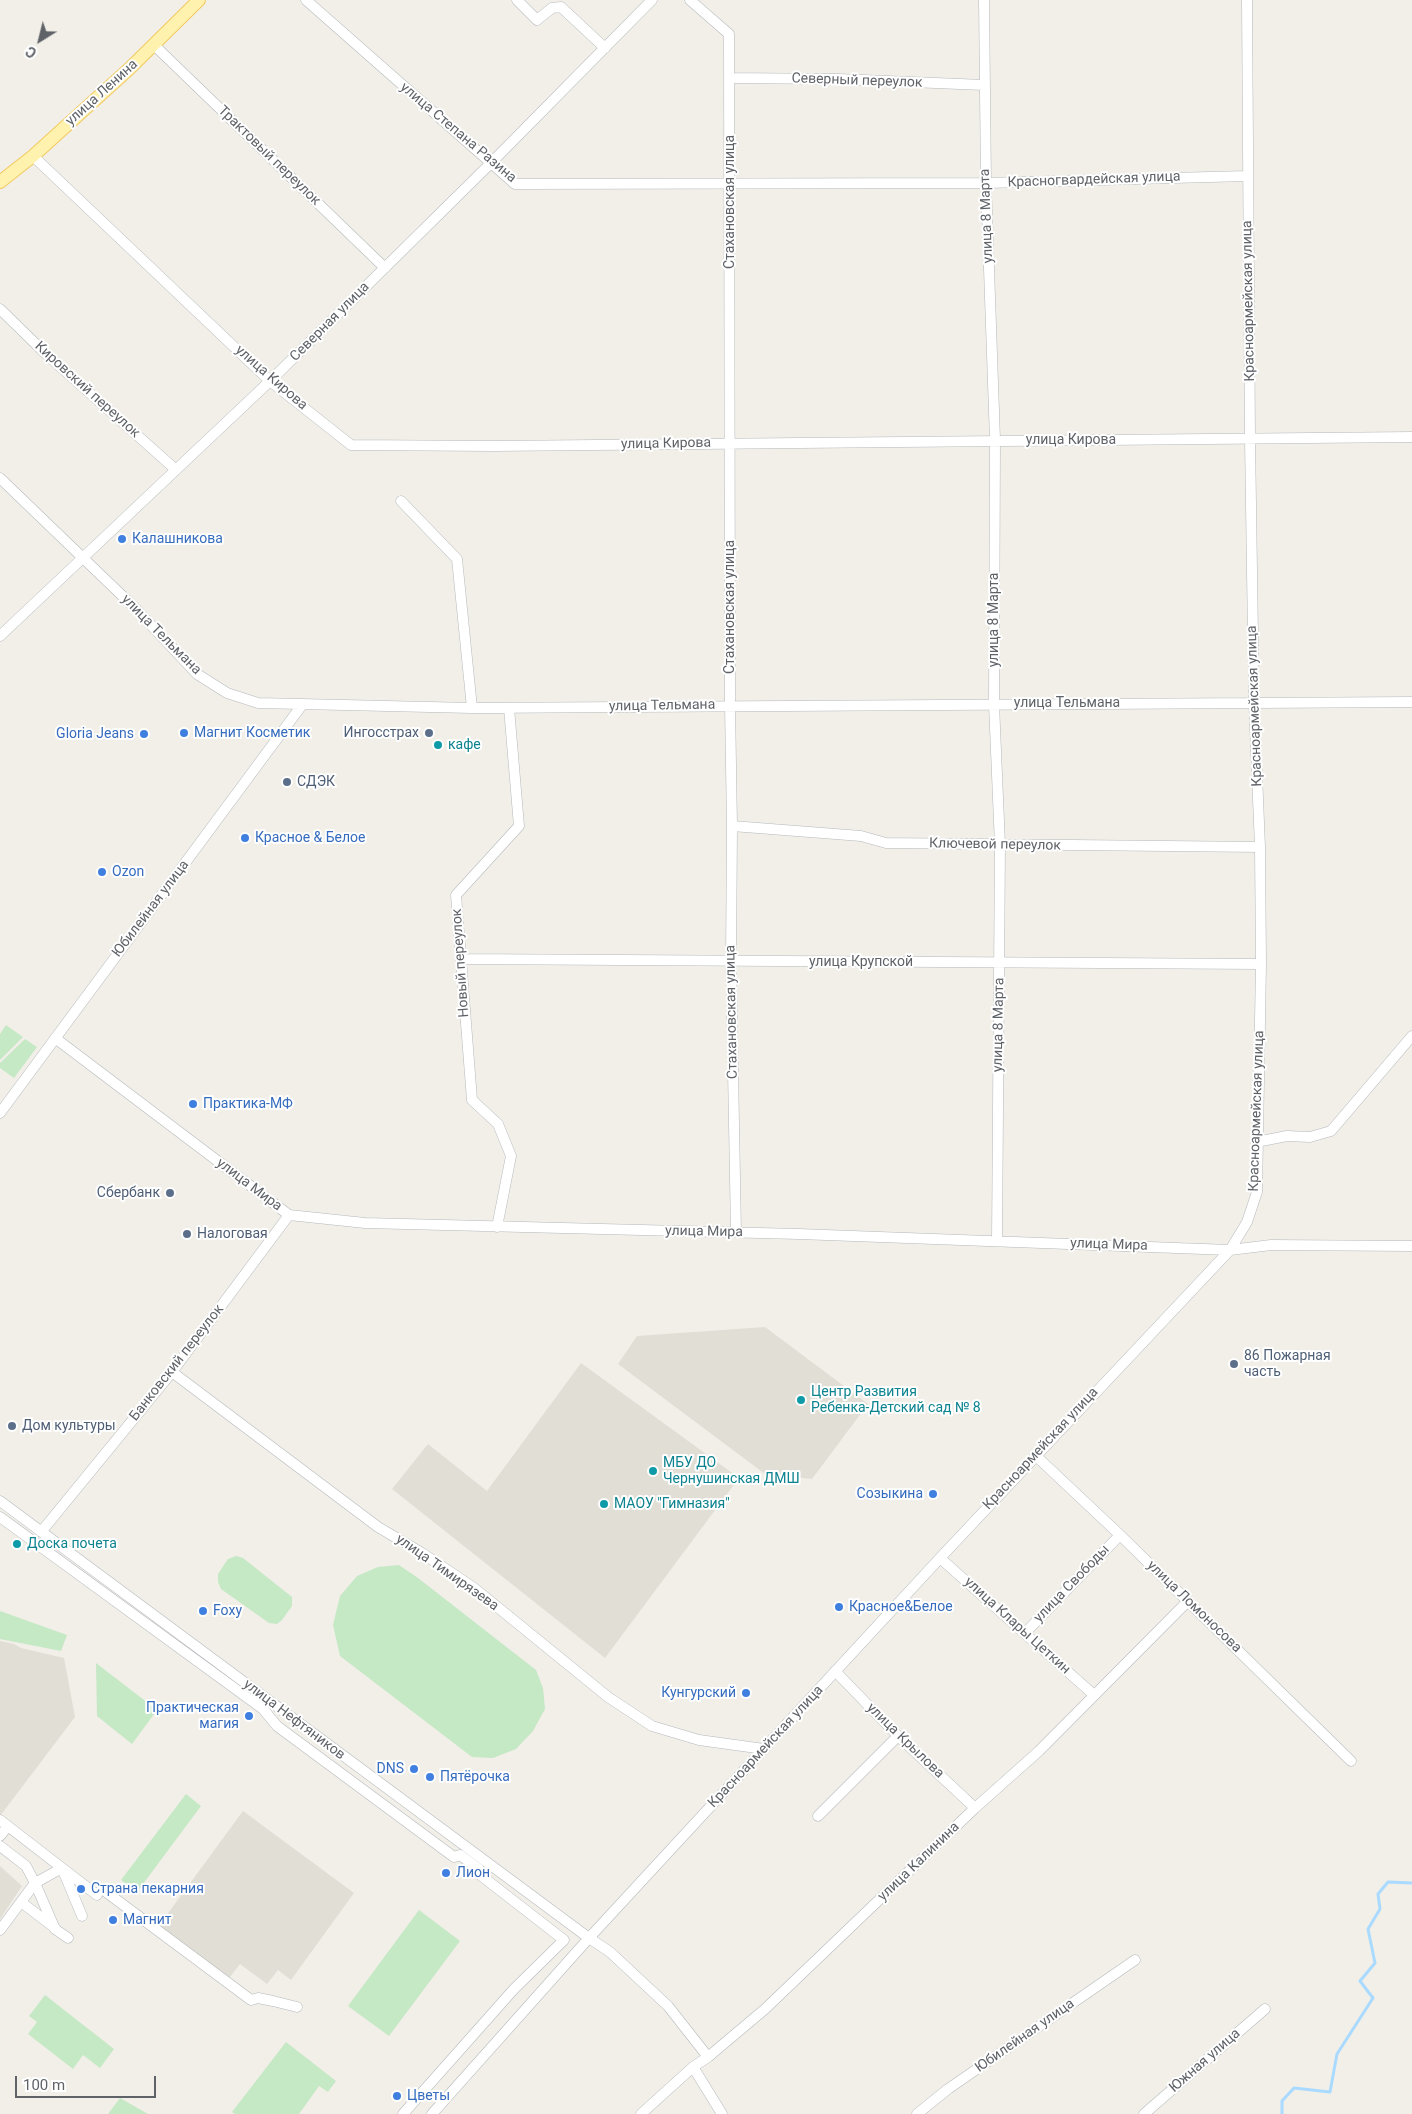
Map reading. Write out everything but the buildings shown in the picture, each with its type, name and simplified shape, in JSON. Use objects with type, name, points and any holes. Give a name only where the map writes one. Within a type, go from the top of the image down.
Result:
[{"type":"main road","name":"улица Ленина","points":[[0,182],[33,156],[154,45],[199,0]]},
{"type":"street","name":"улица Степана Разина","points":[[306,0],[515,184],[731,185]]},
{"type":"street","points":[[517,0],[537,20],[552,8],[561,7],[605,48]]},
{"type":"street","name":"Северная улица","points":[[0,636],[270,381],[491,163],[652,0]]},
{"type":"street","name":"Стахановская улица","points":[[690,0],[729,34],[731,185],[731,962],[736,1232]]},
{"type":"street","name":"улица 8 Марта","points":[[984,0],[986,183],[995,440],[994,704],[1000,845],[997,1241]]},
{"type":"street","name":"Красноармейская улица","points":[[432,2114],[589,1938],[835,1671],[1035,1455],[1230,1250],[1247,1222],[1257,1192],[1260,847],[1254,702],[1247,0]]},
{"type":"street","name":"Трактовый переулок","points":[[154,45],[385,268]]},
{"type":"street","name":"Северный переулок","points":[[730,78],[838,79],[984,85]]},
{"type":"street","name":"улица Кирова","points":[[33,156],[270,381],[351,445],[494,446],[1412,437]]},
{"type":"street","name":"Красногвардейская улица","points":[[731,185],[986,183],[1248,176]]},
{"type":"street","name":"Кировский переулок","points":[[0,309],[46,354],[175,469]]},
{"type":"street","name":"улица Тельмана","points":[[0,478],[136,609],[198,674],[227,693],[258,703],[508,708],[1412,702]]},
{"type":"street","points":[[401,501],[458,559],[472,708]]},
{"type":"street","name":"Юбилейная улица","points":[[0,1113],[302,705]]},
{"type":"street","name":"Новый переулок","points":[[497,1226],[511,1156],[498,1124],[472,1100],[456,895],[519,826],[508,708]]},
{"type":"street","name":"Ключевой переулок","points":[[732,826],[861,836],[886,843],[1260,847]]},
{"type":"street","name":"улица Крупской","points":[[461,959],[1260,964]]},
{"type":"street","points":[[1256,1142],[1287,1136],[1310,1136],[1331,1131],[1412,1036]]},
{"type":"street","name":"улица Мира","points":[[55,1038],[289,1215],[366,1223],[736,1232],[1230,1250],[1271,1244],[1412,1246]]},
{"type":"street","name":"Банковский переулок","points":[[41,1532],[172,1372],[289,1215]]},
{"type":"street","name":"улица Тимирязева","points":[[172,1372],[378,1527],[422,1553],[474,1588],[608,1697],[652,1726],[699,1740],[764,1749]]},
{"type":"street","name":"улица Ломоносова","points":[[1035,1455],[1120,1535],[1351,1761]]},
{"type":"street","name":"улица Нефтяников","points":[[0,1501],[610,1952],[668,2006],[708,2057]]},
{"type":"street","points":[[0,1517],[264,1709],[277,1726],[454,1857],[460,1855],[479,1869],[479,1874],[564,1940],[514,1989],[403,2114]]},
{"type":"street","name":"улица Свободы","points":[[1025,1633],[1120,1535]]},
{"type":"street","name":"улица Клары Цеткин","points":[[940,1558],[1094,1695]]},
{"type":"street","name":"улица Калинина","points":[[641,2114],[693,2067],[708,2057],[765,2009],[976,1808],[1039,1751],[1188,1601]]},
{"type":"street","name":"улица Крылова","points":[[835,1671],[898,1736],[976,1808]]},
{"type":"street","points":[[818,1816],[898,1736]]},
{"type":"street","points":[[0,1836],[4,1823],[62,1868],[99,1892],[251,2000],[258,1998],[297,2007]]},
{"type":"street","points":[[0,1846],[26,1866],[55,1928]]},
{"type":"street","points":[[0,1930],[35,1883],[62,1868]]},
{"type":"street","points":[[62,1868],[82,1916]]},
{"type":"street","points":[[21,1902],[68,1938]]},
{"type":"street","name":"Юбилейная улица","points":[[917,2114],[948,2089],[1135,1960]]},
{"type":"street","name":"Южная улица","points":[[1144,2114],[1265,2009]]},
{"type":"street","points":[[693,2067],[722,2114]]},
{"type":"shaded area","points":[[765,1327],[868,1404],[812,1479],[765,1474],[618,1364],[637,1336]]},
{"type":"shaded area","points":[[581,1363],[739,1478],[605,1658],[392,1489],[428,1444],[487,1491]]},
{"type":"shaded area","points":[[0,1641],[64,1658],[75,1717],[0,1816]]},
{"type":"shaded area","points":[[243,1811],[354,1893],[291,1980],[278,1970],[267,1984],[240,1964],[226,1982],[155,1931]]},
{"type":"shaded area","points":[[0,1866],[22,1886],[0,1919]]},
{"type":"green space","points":[[6,1025],[23,1037],[0,1060],[0,1034]]},
{"type":"green space","points":[[25,1039],[37,1047],[14,1078],[0,1068],[0,1063]]},
{"type":"green space","points":[[236,1556],[243,1558],[292,1597],[292,1606],[277,1624],[269,1623],[221,1589],[218,1582],[218,1574],[228,1559]]},
{"type":"green space","points":[[399,1565],[536,1670],[543,1688],[545,1709],[533,1731],[516,1749],[493,1758],[472,1757],[340,1656],[333,1625],[340,1596],[357,1576],[378,1567]]},
{"type":"green space","points":[[0,1611],[67,1635],[61,1651],[0,1639]]},
{"type":"green space","points":[[96,1663],[157,1710],[132,1744],[97,1716]]},
{"type":"green space","points":[[186,1794],[201,1806],[137,1892],[121,1880]]},
{"type":"green space","points":[[419,1910],[460,1941],[389,2036],[348,2006]]},
{"type":"green space","points":[[45,1995],[114,2049],[100,2068],[83,2055],[73,2069],[28,2034],[37,2022],[29,2016]]},
{"type":"green space","points":[[286,2042],[336,2081],[328,2092],[319,2086],[299,2114],[235,2114],[232,2112]]},
{"type":"green space","points":[[120,2098],[148,2114],[108,2114]]},
{"type":"waterway","points":[[1282,2114],[1282,2101],[1294,2088],[1330,2092],[1337,2054],[1373,1998],[1360,1981],[1375,1963],[1368,1929],[1380,1909],[1378,1894],[1388,1882],[1412,1883]]},
{"type":"place","name":"Калашникова","points":[[122,539]]},
{"type":"place","name":"Магнит Косметик","points":[[184,733]]},
{"type":"place","name":"Ингосстрах","points":[[429,733]]},
{"type":"place","name":"Gloria Jeans","points":[[144,734]]},
{"type":"place","name":"кафе","points":[[438,745]]},
{"type":"place","name":"СДЭК","points":[[287,782]]},
{"type":"place","name":"Красное & Белое","points":[[245,838]]},
{"type":"place","name":"Ozon","points":[[102,872]]},
{"type":"place","name":"Практика-МФ","points":[[193,1104]]},
{"type":"place","name":"Сбербанк","points":[[170,1193]]},
{"type":"place","name":"Налоговая","points":[[187,1234]]},
{"type":"place","name":"86 Пожарная часть","points":[[1234,1364]]},
{"type":"place","name":"Центр Развития Ребенка-Детский сад № 8","points":[[801,1400]]},
{"type":"place","name":"Дом культуры","points":[[12,1426]]},
{"type":"place","name":"МБУ ДО Чернушинская ДМШ","points":[[653,1471]]},
{"type":"place","name":"Созыкина","points":[[933,1494]]},
{"type":"place","name":"МАОУ \"Гимназия\"","points":[[604,1504]]},
{"type":"place","name":"Доска почета","points":[[17,1544]]},
{"type":"place","name":"Красное&Белое","points":[[839,1607]]},
{"type":"place","name":"Foxy","points":[[203,1611]]},
{"type":"place","name":"Кунгурский","points":[[746,1693]]},
{"type":"place","name":"Практическая магия","points":[[249,1716]]},
{"type":"place","name":"DNS","points":[[414,1769]]},
{"type":"place","name":"Пятёрочка","points":[[430,1777]]},
{"type":"place","name":"Лион","points":[[446,1873]]},
{"type":"place","name":"Страна пекарния","points":[[81,1889]]},
{"type":"place","name":"Магнит","points":[[113,1920]]},
{"type":"place","name":"Цветы","points":[[397,2096]]}]
